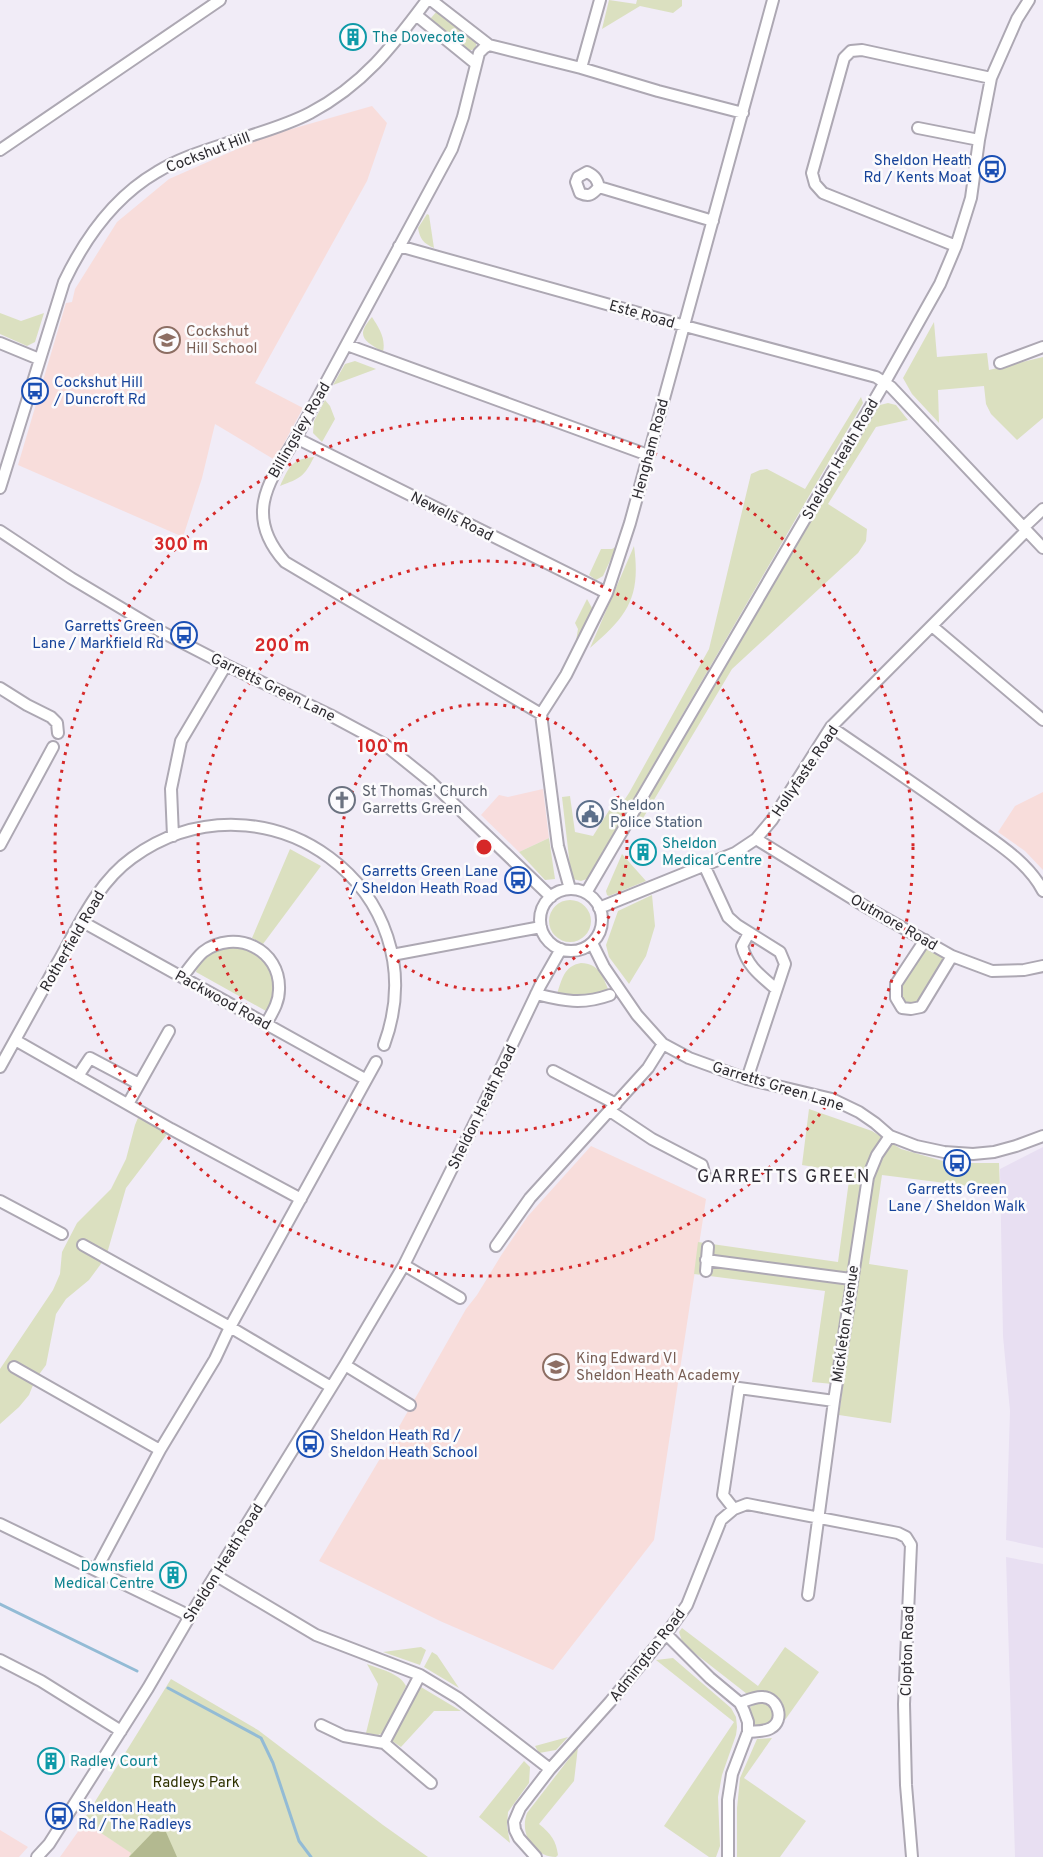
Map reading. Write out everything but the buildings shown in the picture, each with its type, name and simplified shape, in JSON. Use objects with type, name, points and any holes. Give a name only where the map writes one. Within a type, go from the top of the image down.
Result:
[{"type":"street","points":[[0,150],[220,0]]},
{"type":"street","name":"Cockshut Hill","points":[[0,488],[64,282],[90,235],[118,200],[156,172],[190,156],[294,121],[312,112],[361,79],[391,49],[427,0]]},
{"type":"street","points":[[431,0],[489,45],[742,113]]},
{"type":"street","points":[[581,68],[600,0]]},
{"type":"street","name":"Hengham Road","points":[[541,714],[566,675],[607,593],[630,523],[773,0]]},
{"type":"street","name":"Sheldon Heath Road","points":[[586,893],[940,284],[956,246],[971,198],[991,78],[1017,20],[1029,0]]},
{"type":"street","points":[[416,15],[475,63],[479,53],[489,45]]},
{"type":"street","points":[[956,246],[823,193],[815,184],[812,173],[844,58],[850,51],[862,50],[991,78]]},
{"type":"street","name":"Billingsley Road","points":[[475,63],[463,117],[452,149],[296,438],[271,478],[265,495],[263,513],[266,531],[279,555],[292,567],[541,714]]},
{"type":"street","points":[[918,128],[979,140]]},
{"type":"street","points":[[930,144],[933,131]]},
{"type":"street","points":[[599,187],[713,221]]},
{"type":"street","name":"Este Road","points":[[399,246],[876,377],[885,382]]},
{"type":"street","points":[[0,343],[39,359]]},
{"type":"street","points":[[347,345],[648,454]]},
{"type":"street","points":[[1000,363],[1043,347]]},
{"type":"street","points":[[885,382],[1043,548]]},
{"type":"street","name":"Newells Road","points":[[296,438],[607,593]]},
{"type":"street","name":"Hollyfaste Road","points":[[599,908],[735,853],[756,839],[772,820],[831,728],[1043,509]]},
{"type":"street","name":"Garretts Green Lane","points":[[0,531],[121,609],[226,665],[384,744],[430,781],[551,897]]},
{"type":"street","points":[[932,626],[1043,720]]},
{"type":"street","points":[[173,836],[171,789],[181,741],[226,665]]},
{"type":"street","points":[[0,688],[51,717],[57,723],[58,733]]},
{"type":"street","points":[[541,714],[558,846],[570,889]]},
{"type":"street","points":[[831,728],[1010,853],[1036,878],[1043,891]]},
{"type":"street","points":[[0,845],[53,747]]},
{"type":"street","name":"Rotherfield Road","points":[[0,1067],[98,892],[120,869],[146,849],[173,836],[199,828],[222,825],[246,825],[269,828],[284,833],[326,854],[357,882],[374,906],[385,930],[392,955],[395,992],[393,1020],[384,1045]]},
{"type":"street","name":"Outmore Road","points":[[756,839],[952,956],[992,971],[1024,970],[1043,966]]},
{"type":"street","points":[[704,865],[728,917],[736,925],[780,952],[785,964],[747,1079]]},
{"type":"street","points":[[570,889],[586,893],[595,901],[602,918],[601,928],[592,943],[574,951],[561,949],[546,938],[541,927],[541,914],[546,902],[558,892],[570,889]]},
{"type":"street","name":"Packwood Road","points":[[81,921],[365,1079]]},
{"type":"street","points":[[392,955],[541,927]]},
{"type":"street","points":[[749,933],[742,946],[745,958],[776,989]]},
{"type":"street","points":[[925,940],[897,984],[896,998],[902,1008],[911,1010],[921,1007],[952,956]]},
{"type":"street","points":[[182,977],[195,960],[218,944],[238,941],[252,945],[263,952],[271,962],[279,980],[278,998],[266,1024]]},
{"type":"street","name":"Garretts Green Lane","points":[[592,943],[604,967],[638,1015],[663,1044],[689,1058],[747,1079],[832,1099],[859,1112],[890,1136],[916,1146],[945,1152],[973,1154],[994,1152],[1043,1136]]},
{"type":"street","name":"Sheldon Heath Road","points":[[37,1857],[49,1844],[121,1731],[404,1265],[536,994],[561,949]]},
{"type":"street","points":[[536,994],[583,1002],[610,995]]},
{"type":"street","points":[[128,1104],[169,1032]]},
{"type":"street","points":[[15,1040],[301,1199]]},
{"type":"street","points":[[496,1246],[530,1198],[614,1108],[648,1068],[663,1044]]},
{"type":"street","points":[[78,1076],[90,1058],[139,1084]]},
{"type":"street","points":[[96,1570],[160,1450],[215,1359],[230,1327],[376,1062]]},
{"type":"street","points":[[553,1071],[614,1108],[652,1139],[706,1167]]},
{"type":"street","name":"Mickleton Avenue","points":[[808,1595],[851,1279],[868,1177],[890,1136]]},
{"type":"street","points":[[0,1201],[62,1234]]},
{"type":"street","points":[[83,1245],[332,1387]]},
{"type":"street","points":[[708,1247],[706,1266],[851,1279]]},
{"type":"street","points":[[404,1265],[460,1298]]},
{"type":"street","points":[[345,1365],[410,1405]]},
{"type":"street","points":[[14,1367],[160,1450]]},
{"type":"street","points":[[818,1517],[747,1504],[734,1509],[723,1495],[739,1388],[834,1401]]},
{"type":"street","name":"Admington Road","points":[[536,1857],[519,1838],[514,1822],[520,1808],[550,1769],[610,1702],[666,1634],[687,1605],[721,1520],[734,1509]]},
{"type":"street","name":"Clopton Road","points":[[818,1517],[898,1533],[906,1537],[911,1545],[904,1704],[906,1785],[912,1857]]},
{"type":"street","points":[[0,1524],[190,1616]]},
{"type":"street","points":[[215,1575],[316,1635],[420,1675],[458,1698],[550,1769]]},
{"type":"street","points":[[666,1634],[710,1678],[740,1703],[748,1722],[748,1732],[732,1774],[728,1800],[728,1857]]},
{"type":"street","points":[[0,1660],[41,1681],[121,1731]]},
{"type":"street","points":[[384,1743],[420,1675]]},
{"type":"street","points":[[740,1703],[764,1696],[770,1699],[778,1709],[777,1723],[773,1727],[769,1730],[748,1732]]},
{"type":"street","points":[[321,1725],[344,1736],[384,1743],[431,1783]]},
{"type":"shaded area","name":"Cockshut Hill School","points":[[372,106],[387,123],[367,181],[255,383],[303,408],[275,460],[215,424],[202,478],[183,537],[18,465],[66,303],[72,302],[75,289],[117,222],[169,179],[267,136]]},
{"type":"shaded area","points":[[543,789],[549,838],[519,852],[481,815],[499,795],[508,797]]},
{"type":"shaded area","points":[[1043,792],[1043,870],[1025,851],[998,832],[1015,806]]},
{"type":"shaded area","name":"King Edward VI Sheldon Heath Academy","points":[[591,1146],[706,1199],[654,1540],[553,1670],[440,1621],[319,1561],[466,1309],[502,1254],[528,1216]]},
{"type":"shaded area","points":[[1043,1147],[1043,1548],[1006,1540],[1010,1411],[1003,1336],[1000,1169]]},
{"type":"shaded area","points":[[1006,1557],[1043,1564],[1043,1857],[1015,1857]]},
{"type":"shaded area","points":[[83,1821],[132,1853],[129,1857],[60,1857],[82,1826]]},
{"type":"shaded area","points":[[0,1830],[28,1847],[19,1857],[0,1857]]},
{"type":"green space","points":[[609,0],[636,4],[637,0],[682,0],[682,6],[673,13],[640,6],[602,29]]},
{"type":"green space","points":[[437,11],[476,42],[476,47],[466,50],[432,21],[431,18]]},
{"type":"green space","points":[[427,214],[434,248],[423,240],[418,228]]},
{"type":"green space","points":[[0,313],[21,321],[44,313],[35,342],[27,346],[0,334]]},
{"type":"green space","points":[[372,317],[383,338],[383,352],[371,345],[363,334]]},
{"type":"green space","points":[[934,322],[937,357],[987,353],[989,370],[1043,357],[1043,418],[1017,440],[991,414],[986,404],[984,386],[938,390],[939,423],[912,394],[903,378]]},
{"type":"green space","points":[[355,361],[376,369],[333,385],[345,364]]},
{"type":"green space","points":[[861,397],[863,403],[587,879],[581,881],[573,879],[562,797],[570,796],[575,832],[593,836],[615,801],[621,805],[629,793],[709,649],[751,474],[767,469],[805,489]]},
{"type":"green space","points":[[325,400],[335,419],[322,442],[313,433],[314,421]]},
{"type":"green space","points":[[888,403],[896,405],[908,420],[876,427],[828,504],[867,529],[866,541],[858,553],[732,669],[639,825],[635,820],[813,512],[876,410],[880,405]]},
{"type":"green space","points":[[314,457],[301,476],[280,486],[292,465],[300,460]]},
{"type":"green space","points":[[617,546],[603,576],[596,580],[589,575],[601,549],[612,549]]},
{"type":"green space","points":[[634,546],[635,579],[629,604],[614,626],[590,648]]},
{"type":"green space","points":[[587,599],[592,608],[576,641],[578,629],[575,623]]},
{"type":"green space","points":[[549,838],[555,879],[545,880],[519,852]]},
{"type":"green space","points":[[290,849],[321,866],[263,944],[252,938]]},
{"type":"green space","points":[[622,854],[646,881],[609,896],[606,891]]},
{"type":"green space","points":[[652,895],[655,926],[646,956],[629,984],[609,957],[606,945],[618,911]]},
{"type":"green space","points":[[570,900],[585,906],[591,921],[585,936],[570,942],[555,936],[549,921],[555,906]]},
{"type":"green space","points":[[925,940],[952,956],[921,1007],[902,1008],[896,984]]},
{"type":"green space","points":[[240,946],[259,955],[269,969],[274,991],[273,999],[266,1011],[196,972],[202,961],[216,950]]},
{"type":"green space","points":[[581,963],[596,968],[609,991],[583,996],[557,994],[567,970]]},
{"type":"green space","points":[[809,1109],[872,1131],[901,1149],[950,1163],[999,1163],[1000,1190],[882,1175],[869,1264],[908,1270],[891,1423],[839,1415],[843,1385],[812,1382],[825,1291],[694,1274],[698,1242],[838,1262],[850,1173],[802,1165]]},
{"type":"green space","points":[[140,1113],[171,1129],[126,1188],[106,1257],[89,1280],[66,1299],[56,1314],[46,1365],[35,1380],[29,1395],[0,1424],[0,1369],[53,1290],[60,1274],[62,1252],[77,1223],[111,1189],[126,1159]]},
{"type":"green space","points":[[682,1628],[758,1686],[785,1647],[819,1672],[785,1720],[785,1711],[779,1698],[762,1692],[747,1694],[683,1644],[679,1632]]},
{"type":"green space","points":[[421,1647],[426,1650],[420,1665],[383,1652]]},
{"type":"green space","points":[[432,1652],[437,1655],[459,1688],[424,1667]]},
{"type":"green space","points":[[673,1658],[731,1708],[736,1717],[736,1735],[722,1775],[718,1797],[720,1846],[716,1857],[709,1857],[664,1826],[734,1722],[656,1660]]},
{"type":"green space","points":[[367,1664],[394,1675],[406,1686],[383,1733],[378,1735],[366,1733],[378,1684]]},
{"type":"green space","name":"Radleys Park","points":[[171,1679],[258,1730],[428,1857],[129,1857],[131,1853],[83,1821]]},
{"type":"green space","points":[[421,1687],[461,1711],[434,1711],[401,1747],[392,1741],[393,1734],[417,1690]]},
{"type":"green space","points":[[757,1703],[767,1705],[772,1709],[774,1713],[769,1725],[755,1727],[750,1707]]},
{"type":"green space","points":[[568,1737],[556,1750],[539,1753],[535,1746]]},
{"type":"green space","points":[[772,1738],[744,1778],[806,1821],[780,1857],[737,1857],[737,1808],[740,1778],[757,1739]]},
{"type":"green space","points":[[578,1747],[574,1781],[539,1824],[550,1834],[556,1845],[558,1855],[548,1856],[535,1849],[530,1843],[525,1829],[527,1813]]},
{"type":"green space","points":[[524,1761],[530,1767],[529,1783],[508,1812],[507,1826],[510,1843],[479,1817]]},
{"type":"green space","points":[[154,1831],[166,1832],[177,1857],[129,1857]]},
{"type":"waterway","points":[[0,1604],[137,1671]]},
{"type":"waterway","points":[[168,1688],[261,1738],[273,1763],[299,1841],[311,1857]]},
{"type":"place","name":"The Dovecote","points":[[353,37]]},
{"type":"place","name":"Sheldon Heath Rd / Kents Moat","points":[[992,169]]},
{"type":"place","name":"Cockshut Hill School","points":[[167,340]]},
{"type":"place","name":"Cockshut Hill / Duncroft Rd","points":[[35,391]]},
{"type":"place","name":"Garretts Green Lane / Markfield Rd","points":[[184,635]]},
{"type":"place","name":"St Thomas' Church Garretts Green","points":[[342,800]]},
{"type":"place","name":"Sheldon Police Station","points":[[590,814]]},
{"type":"place","name":"Sheldon Medical Centre","points":[[643,852]]},
{"type":"place","name":"Garretts Green Lane / Sheldon Heath Road","points":[[518,880]]},
{"type":"place","name":"Garretts Green Lane / Sheldon Walk","points":[[957,1163]]},
{"type":"place","name":"King Edward VI Sheldon Heath Academy","points":[[556,1367]]},
{"type":"place","name":"Sheldon Heath Rd / Sheldon Heath School","points":[[310,1444]]},
{"type":"place","name":"Downsfield Medical Centre","points":[[173,1575]]},
{"type":"place","name":"Radley Court","points":[[51,1761]]},
{"type":"place","name":"Sheldon Heath Rd / The Radleys","points":[[59,1816]]},
{"type":"district","name":"GARRETTS GREEN","points":[[784,1176]]}]
